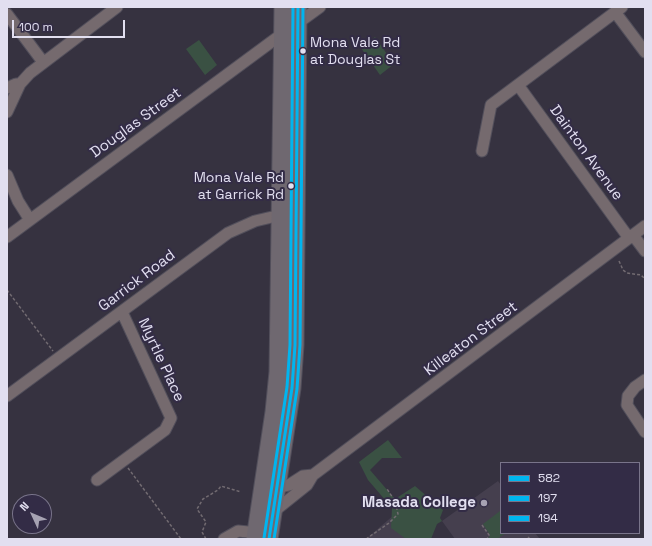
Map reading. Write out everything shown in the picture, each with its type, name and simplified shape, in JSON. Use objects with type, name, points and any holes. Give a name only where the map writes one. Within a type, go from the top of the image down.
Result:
[{"type":"highway","points":[[260,537],[273,512],[293,381],[295,345],[288,213],[282,34],[283,7]]},
{"type":"highway","points":[[260,537],[278,372],[298,15]]},
{"type":"street","points":[[7,112],[20,84],[30,73],[42,62],[117,7]]},
{"type":"street","points":[[298,15],[320,7]]},
{"type":"street","points":[[482,152],[491,105],[619,10],[645,52]]},
{"type":"street","points":[[7,14],[42,62]]},
{"type":"street","name":"Douglas Street","points":[[7,237],[282,34]]},
{"type":"street","points":[[7,88],[20,84]]},
{"type":"street","name":"Dainton Avenue","points":[[518,85],[626,234],[636,239],[645,251]]},
{"type":"street","points":[[7,175],[18,201],[30,220]]},
{"type":"street","name":"Garrick Road","points":[[7,396],[228,233],[255,221],[288,213]]},
{"type":"street","name":"Killeaton Street","points":[[273,512],[307,484],[313,475],[645,226]]},
{"type":"street","name":"Myrtle Place","points":[[97,480],[165,430],[171,418],[122,312]]},
{"type":"street","points":[[645,380],[634,388],[628,396],[627,405],[645,432]]},
{"type":"street","name":"Killeaton Street","points":[[277,488],[289,485],[303,476],[313,475]]},
{"type":"street","points":[[224,539],[238,531],[260,537]]},
{"type":"path","points":[[619,260],[623,270],[627,273],[641,275],[645,279]]},
{"type":"path","points":[[7,290],[58,358]]},
{"type":"path","points":[[123,461],[181,539]]},
{"type":"path","points":[[206,539],[202,532],[206,522],[197,509],[203,499],[218,490],[221,486],[241,492]]},
{"type":"path","points":[[366,539],[389,523],[398,514],[395,502],[387,489],[388,488]]},
{"type":"path","points":[[482,525],[489,535],[487,539]]},
{"type":"shaded area","name":"Masada College","points":[[498,481],[500,484],[500,534],[536,534],[540,539],[455,539],[442,521]]},
{"type":"shaded area","points":[[395,514],[413,539],[366,539]]},
{"type":"green space","points":[[375,37],[394,64],[380,75],[361,48]]},
{"type":"green space","points":[[199,40],[217,65],[205,75],[186,49]]},
{"type":"green space","points":[[388,440],[402,458],[382,458],[370,470],[395,499],[415,486],[443,510],[440,518],[442,521],[437,524],[431,539],[406,539],[391,528],[392,508],[368,480],[359,462]]},
{"type":"green space","points":[[500,511],[500,534],[504,534],[497,539],[488,539],[490,535],[483,524]]},
{"type":"transit line","name":"194","points":[[264,538],[287,387],[290,345],[293,7]]},
{"type":"transit line","name":"582","points":[[269,539],[292,388],[295,345],[298,7]]},
{"type":"transit line","name":"197","points":[[274,539],[297,389],[300,345],[303,7]]},
{"type":"place","name":"Mona Vale Rd at Douglas St","points":[[303,51]]},
{"type":"place","name":"Mona Vale Rd at Garrick Rd","points":[[291,186]]},
{"type":"place","name":"Masada College","points":[[484,503]]}]
